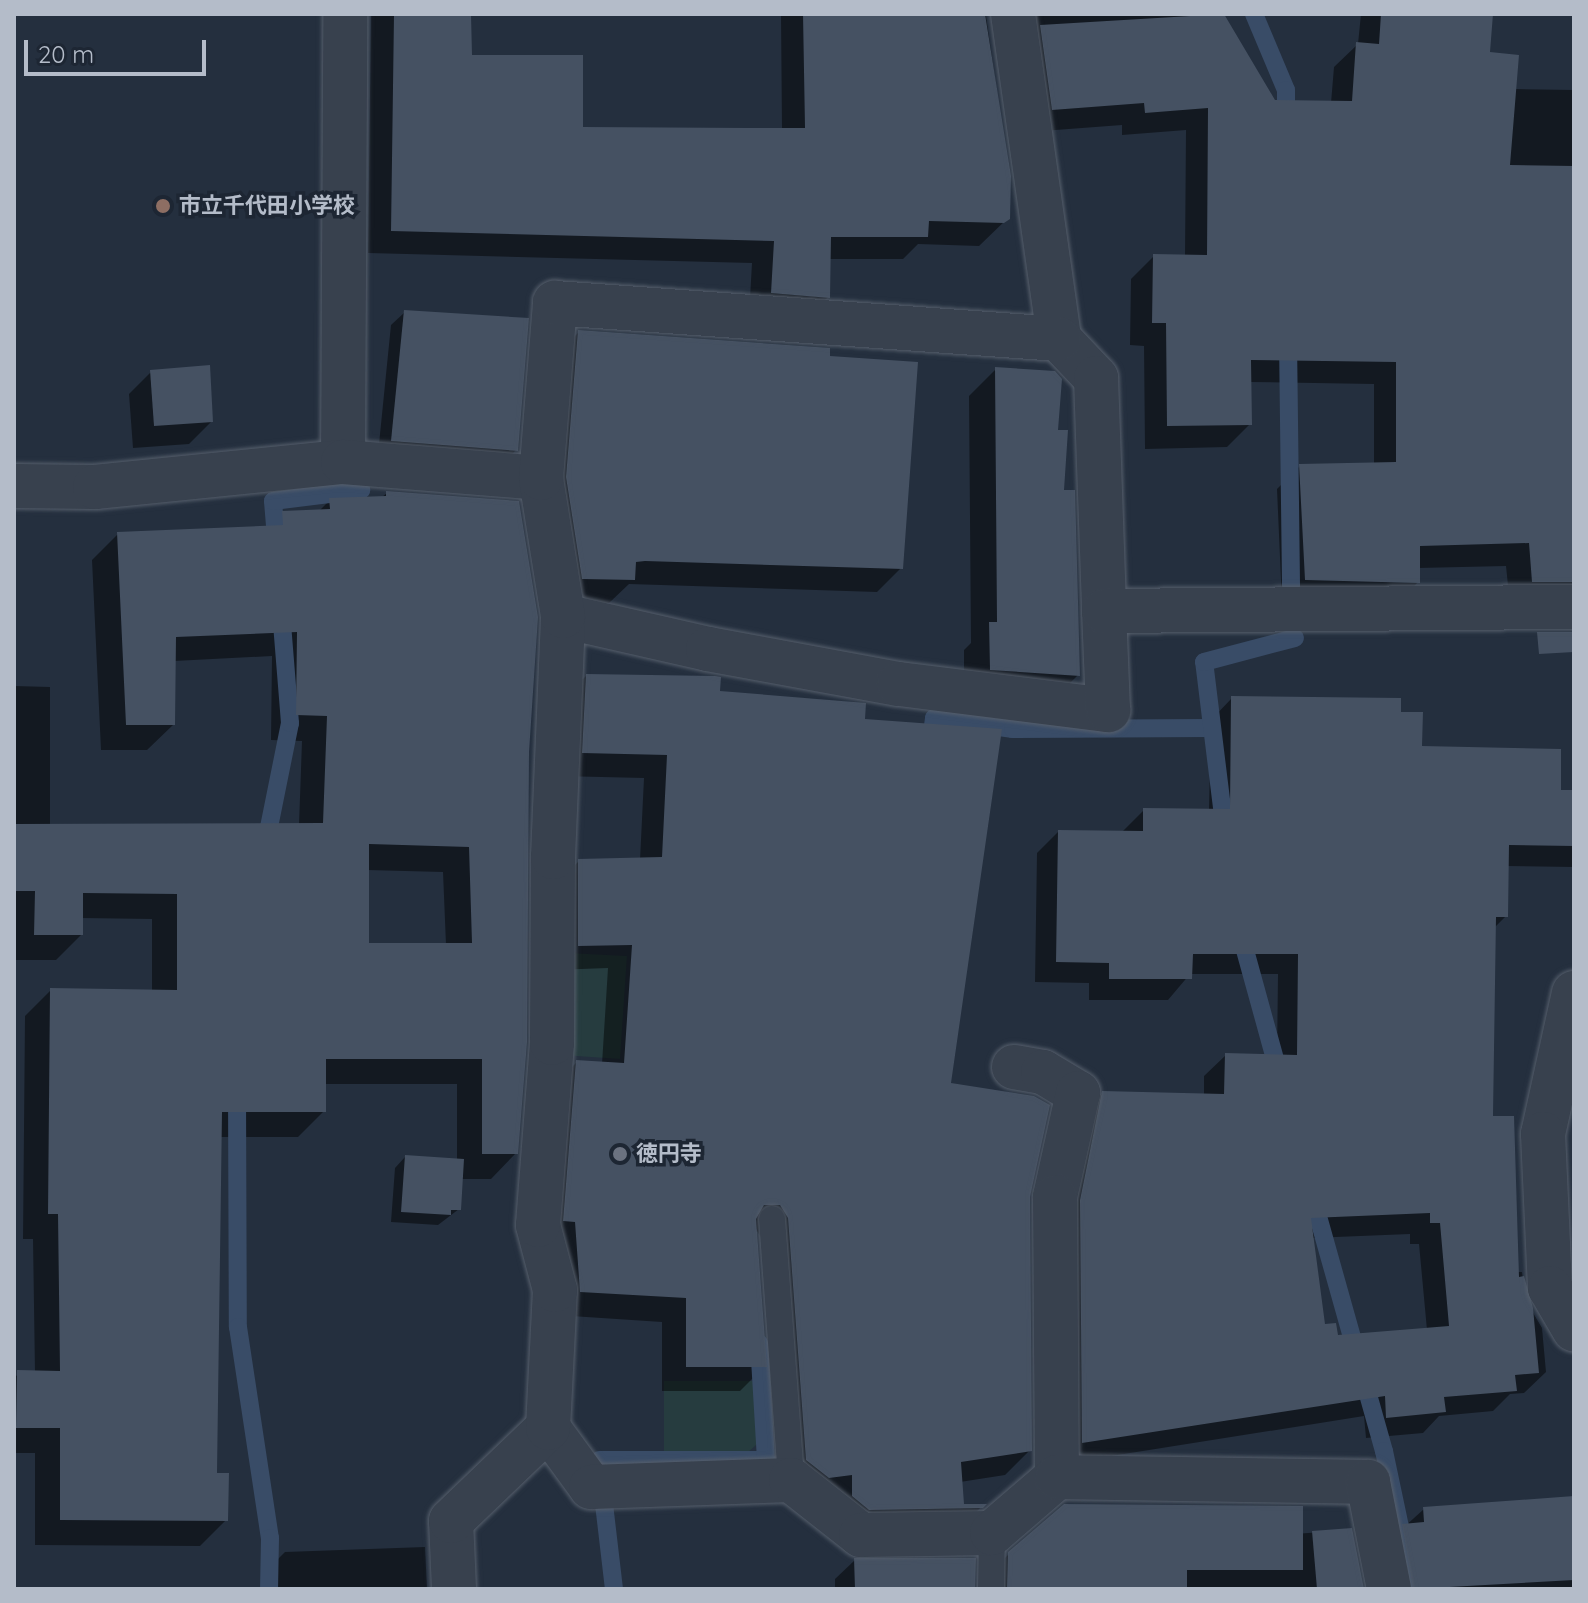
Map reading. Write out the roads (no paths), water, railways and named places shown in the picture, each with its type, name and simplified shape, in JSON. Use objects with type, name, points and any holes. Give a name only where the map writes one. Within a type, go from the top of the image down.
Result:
[{"type":"street","points":[[343,462],[345,14]]},
{"type":"street","points":[[563,616],[899,684],[1108,710],[1096,378],[1059,339],[1013,14]]},
{"type":"street","points":[[1059,339],[555,303],[541,478],[563,616],[553,857],[552,1043],[538,1225],[555,1290],[548,1428],[591,1487],[791,1480],[861,1535],[992,1533],[1057,1477],[1368,1482],[1389,1589]]},
{"type":"street","points":[[14,486],[95,487],[343,462],[541,478]]},
{"type":"street","points":[[1104,611],[1574,607]]},
{"type":"street","points":[[1574,993],[1543,1134],[1550,1288],[1574,1329]]},
{"type":"street","points":[[1014,1067],[1043,1072],[1078,1093],[1055,1197],[1057,1477]]},
{"type":"street","points":[[454,1589],[451,1521],[548,1428]]},
{"type":"lane","points":[[772,1219],[791,1480]]},
{"type":"lane","points":[[991,1589],[992,1533]]},
{"type":"waterway","points":[[1254,14],[1286,90],[1286,125]]},
{"type":"waterway","points":[[1288,339],[1291,586]]},
{"type":"waterway","points":[[277,550],[273,501],[361,490]]},
{"type":"waterway","points":[[265,847],[290,723],[281,611]]},
{"type":"waterway","points":[[1225,832],[1204,662],[1295,638]]},
{"type":"waterway","points":[[930,747],[934,718],[1013,729],[1211,728]]},
{"type":"waterway","points":[[1240,932],[1280,1077]]},
{"type":"waterway","points":[[237,1090],[238,1327],[270,1538],[269,1589]]},
{"type":"waterway","points":[[1312,1195],[1384,1451],[1413,1589]]},
{"type":"waterway","points":[[599,1460],[766,1460],[759,1343]]},
{"type":"waterway","points":[[604,1504],[614,1589]]},
{"type":"place","name":"市立千代田小学校","points":[[163,206]]},
{"type":"place","name":"徳円寺","points":[[620,1154]]}]
